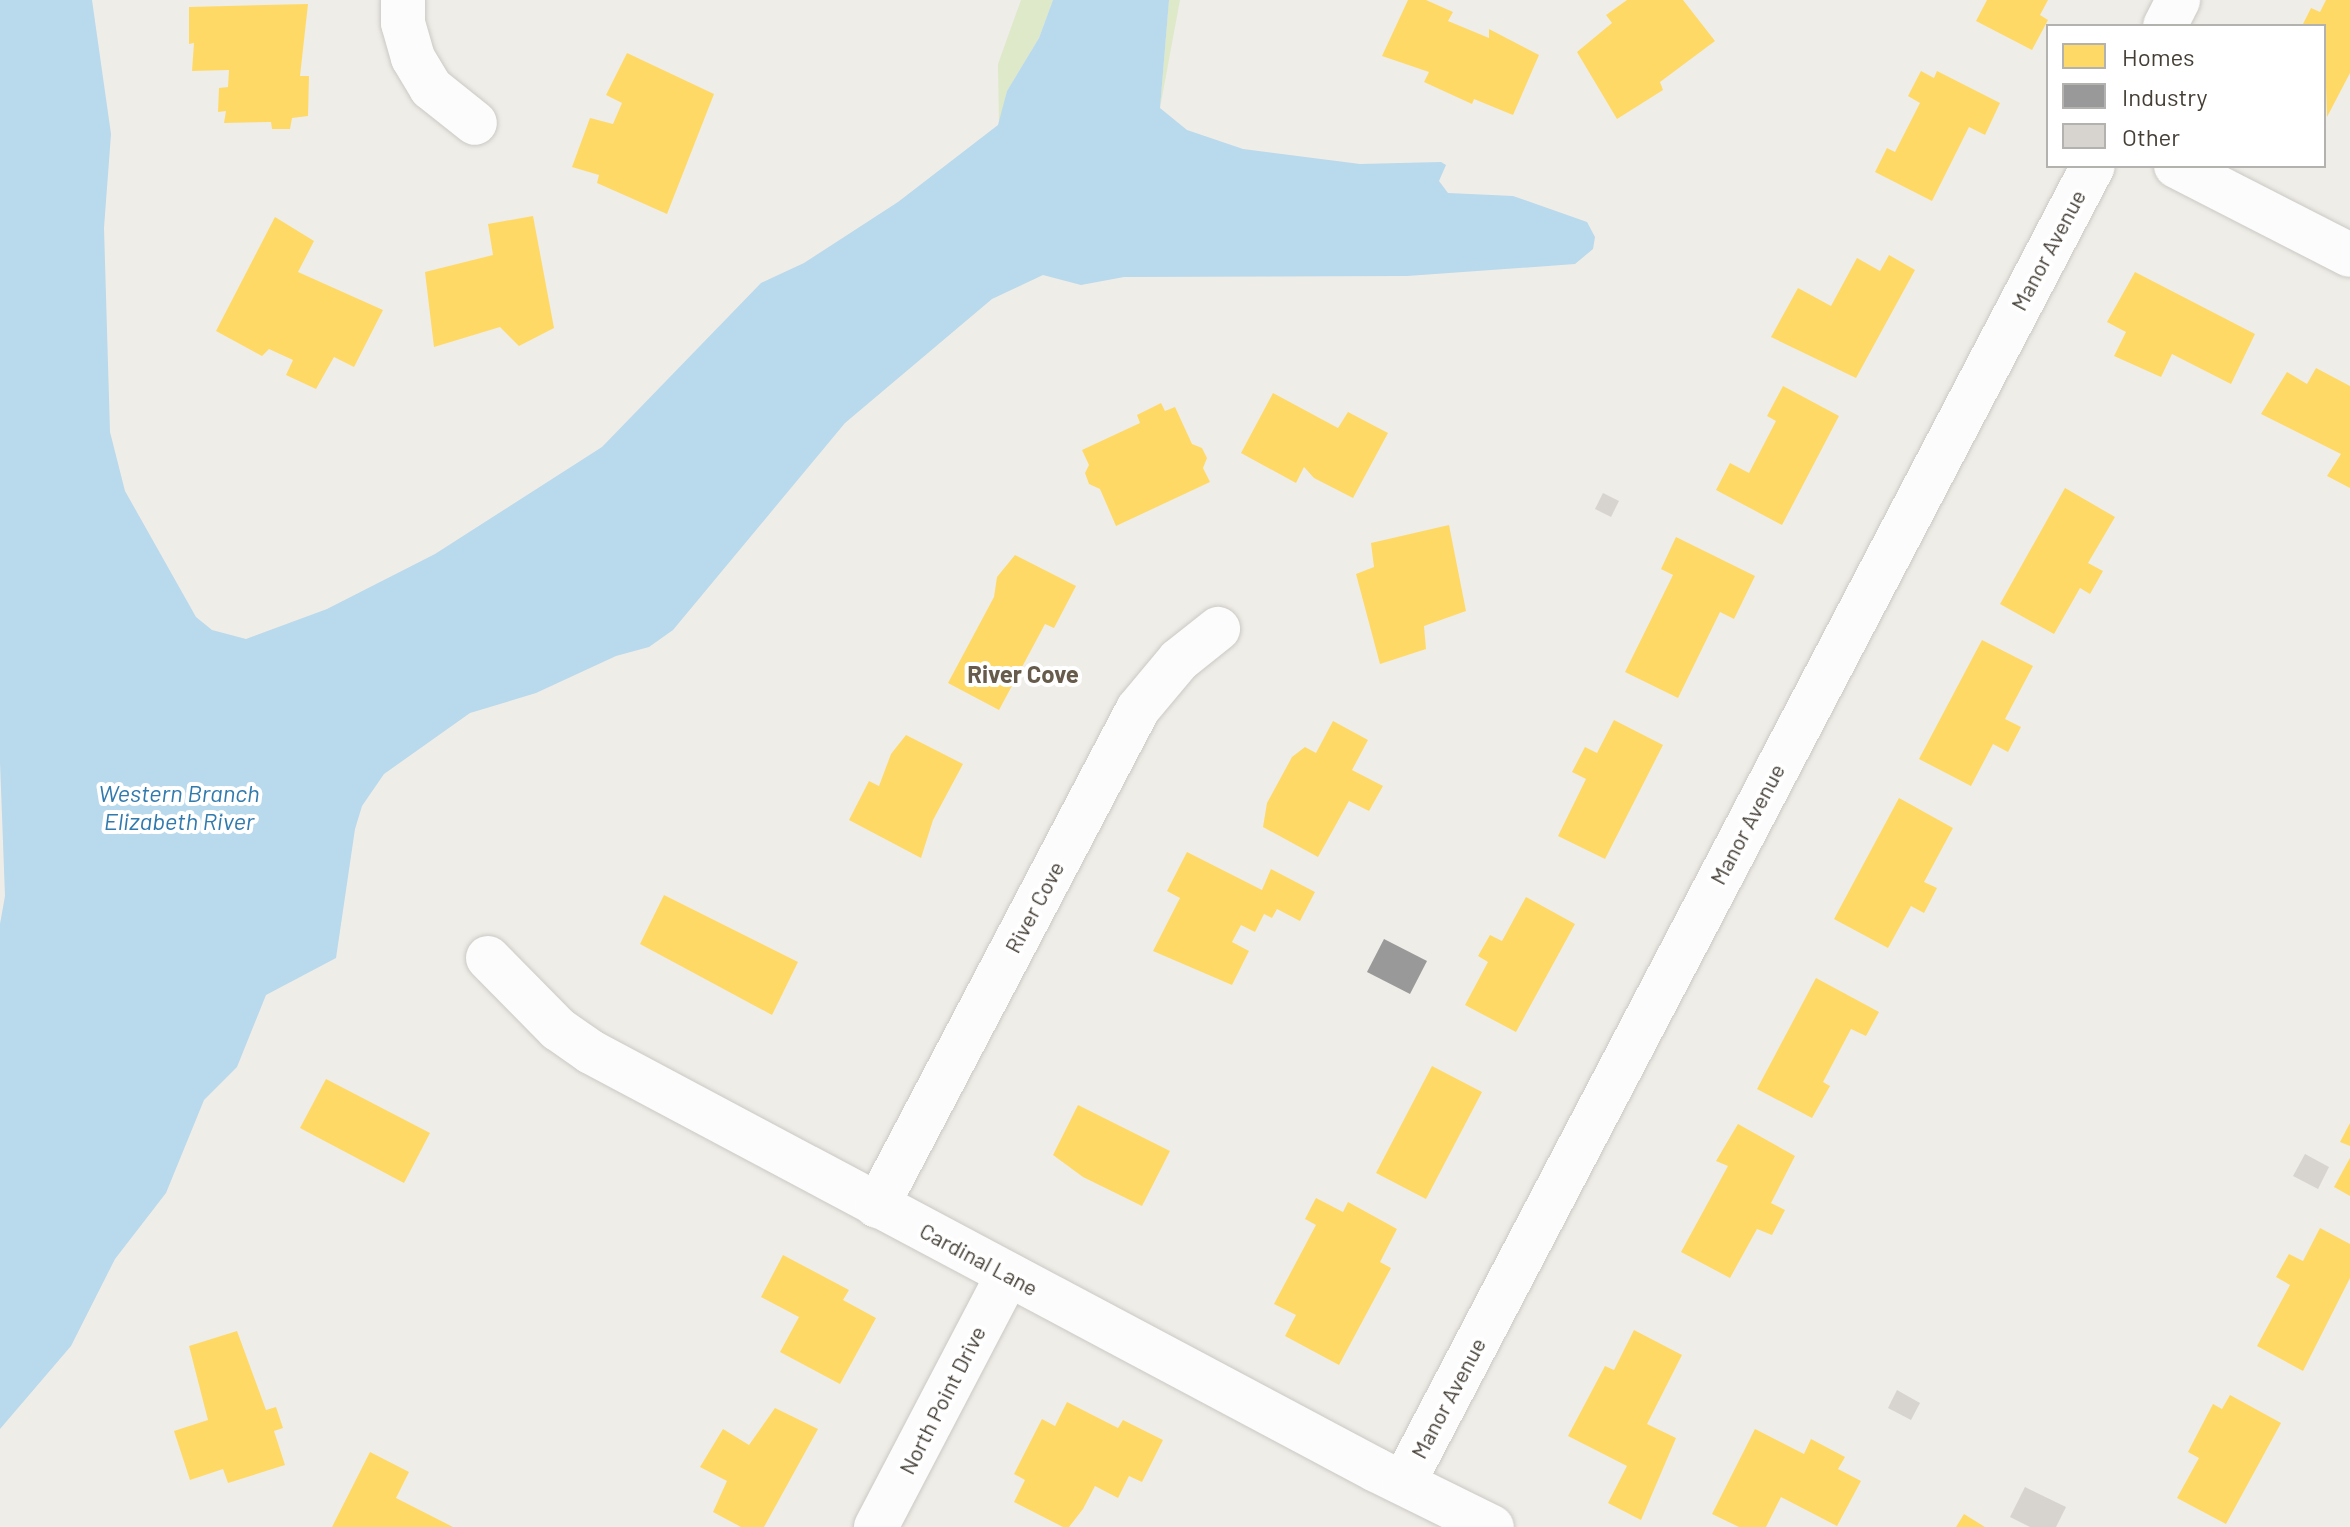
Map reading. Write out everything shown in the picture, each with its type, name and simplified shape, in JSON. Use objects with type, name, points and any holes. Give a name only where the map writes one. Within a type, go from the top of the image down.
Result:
[{"type":"street","points":[[403,0],[403,23],[413,58],[431,88],[475,123]]},
{"type":"street","points":[[2166,24],[2178,0]]},
{"type":"street","name":"Manor Avenue","points":[[1404,1482],[2092,168]]},
{"type":"street","points":[[2180,168],[2350,255]]},
{"type":"street","name":"River Cove","points":[[877,1206],[1138,709],[1179,660],[1218,629]]},
{"type":"street","name":"Cardinal Lane","points":[[488,958],[558,1029],[591,1052],[877,1206],[1492,1527]]},
{"type":"street","name":"North Point Drive","points":[[876,1527],[1008,1274]]},
{"type":"green space","points":[[1021,0],[1053,0],[1039,38],[1007,91],[999,125],[998,64]]},
{"type":"green space","points":[[1169,0],[1180,0],[1160,108]]},
{"type":"water","name":"Western Branch Elizabeth River","points":[[0,0],[92,0],[111,134],[104,228],[110,432],[125,491],[196,617],[212,630],[246,639],[327,609],[435,554],[602,447],[761,283],[804,263],[898,202],[998,125],[1007,91],[1039,38],[1053,0],[1169,0],[1160,108],[1187,130],[1243,149],[1360,164],[1441,162],[1446,165],[1439,181],[1448,193],[1513,196],[1587,222],[1595,237],[1593,249],[1575,264],[1407,276],[1124,277],[1081,285],[1043,275],[992,299],[845,423],[673,630],[649,647],[616,656],[536,693],[470,713],[384,774],[362,806],[355,829],[336,958],[266,995],[237,1067],[204,1100],[166,1193],[115,1259],[71,1346],[0,1429],[0,924],[5,896],[0,762]]},
{"type":"building: Homes","points":[[1408,0],[1426,0],[1453,12],[1448,21],[1489,38],[1489,29],[1539,55],[1513,115],[1474,99],[1472,104],[1424,82],[1429,72],[1382,56]]},
{"type":"building: Homes","points":[[1627,0],[1683,0],[1715,41],[1660,82],[1663,90],[1617,119],[1577,52],[1612,23],[1606,15]]},
{"type":"building: Homes","points":[[1987,0],[2048,0],[2040,15],[2048,20],[2032,50],[1976,21]]},
{"type":"building: Homes","points":[[2326,0],[2350,0],[2350,73],[2327,117],[2326,24],[2303,24],[2311,8],[2320,12]]},
{"type":"building: Homes","points":[[308,4],[300,76],[309,76],[308,116],[292,118],[290,129],[272,129],[271,122],[224,123],[226,111],[218,112],[219,88],[228,87],[229,70],[192,71],[194,43],[189,44],[189,7]]},
{"type":"building: Homes","points":[[627,53],[714,94],[667,214],[597,183],[599,175],[572,167],[590,118],[613,124],[622,103],[606,95]]},
{"type":"building: Homes","points":[[1921,71],[1934,78],[1937,71],[2000,103],[1985,135],[1969,127],[1932,201],[1875,172],[1887,148],[1895,152],[1920,103],[1908,96]]},
{"type":"building: Homes","points":[[533,216],[554,328],[519,346],[500,327],[434,347],[425,272],[493,255],[488,224]]},
{"type":"building: Homes","points":[[275,217],[314,241],[298,272],[383,310],[354,367],[334,357],[316,389],[286,375],[293,360],[269,349],[262,356],[216,331]]},
{"type":"building: Homes","points":[[1889,255],[1915,270],[1856,378],[1771,337],[1798,288],[1831,306],[1857,258],[1880,271]]},
{"type":"building: Homes","points":[[2135,272],[2255,334],[2231,384],[2172,354],[2161,377],[2114,356],[2126,332],[2107,322]]},
{"type":"building: Homes","points":[[2316,368],[2350,386],[2350,488],[2327,476],[2341,454],[2261,414],[2287,372],[2307,384]]},
{"type":"building: Homes","points":[[1783,386],[1839,416],[1782,525],[1716,490],[1730,463],[1749,473],[1776,421],[1767,416]]},
{"type":"building: Homes","points":[[1273,393],[1338,428],[1348,412],[1388,433],[1353,498],[1314,478],[1304,467],[1296,483],[1241,453]]},
{"type":"building: Homes","points":[[1161,403],[1165,411],[1175,407],[1192,444],[1202,448],[1207,458],[1203,468],[1210,482],[1116,526],[1100,489],[1089,484],[1085,473],[1089,465],[1082,450],[1140,423],[1137,415]]},
{"type":"building: Homes","points":[[2065,488],[2115,517],[2088,563],[2103,571],[2090,594],[2080,588],[2054,634],[2000,604]]},
{"type":"building: Homes","points":[[1449,525],[1466,611],[1424,626],[1426,649],[1380,664],[1356,574],[1374,567],[1371,543]]},
{"type":"building: Homes","points":[[1676,537],[1755,576],[1734,619],[1720,612],[1678,698],[1625,672],[1673,575],[1661,569]]},
{"type":"building: Homes","points":[[1015,555],[1076,586],[1054,628],[1045,624],[999,710],[948,683],[994,597],[997,577]]},
{"type":"building: Homes","points":[[1982,640],[2033,666],[2005,719],[2021,727],[2008,752],[1993,744],[1971,786],[1919,759]]},
{"type":"building: Homes","points":[[1614,720],[1663,745],[1605,859],[1558,836],[1586,779],[1572,772],[1585,747],[1597,753]]},
{"type":"building: Homes","points":[[1333,721],[1368,740],[1352,770],[1383,786],[1369,811],[1349,801],[1318,857],[1263,827],[1267,803],[1292,757],[1305,747],[1316,753]]},
{"type":"building: Homes","points":[[906,735],[963,764],[933,820],[921,858],[849,820],[869,781],[879,786],[891,754]]},
{"type":"building: Homes","points":[[1899,798],[1953,828],[1924,882],[1937,888],[1924,913],[1911,906],[1888,948],[1834,919]]},
{"type":"building: Homes","points":[[1187,852],[1262,890],[1271,869],[1315,892],[1300,921],[1277,909],[1272,918],[1264,914],[1255,932],[1241,925],[1232,942],[1249,951],[1232,985],[1153,951],[1180,898],[1167,891]]},
{"type":"building: Homes","points":[[664,895],[798,962],[772,1015],[640,944]]},
{"type":"building: Homes","points":[[1526,897],[1575,924],[1516,1032],[1465,1005],[1488,962],[1478,956],[1490,935],[1502,941]]},
{"type":"building: Homes","points":[[1816,978],[1879,1012],[1866,1036],[1851,1029],[1823,1082],[1830,1086],[1812,1118],[1757,1089]]},
{"type":"building: Homes","points":[[1432,1066],[1482,1092],[1426,1199],[1376,1173]]},
{"type":"building: Homes","points":[[326,1079],[430,1133],[404,1183],[300,1128]]},
{"type":"building: Homes","points":[[1078,1105],[1170,1151],[1142,1206],[1083,1177],[1053,1155]]},
{"type":"building: Homes","points":[[2350,1123],[2350,1146],[2340,1142]]},
{"type":"building: Homes","points":[[1738,1124],[1795,1156],[1771,1203],[1785,1210],[1772,1235],[1757,1229],[1730,1278],[1681,1252],[1728,1166],[1716,1161]]},
{"type":"building: Homes","points":[[2350,1158],[2350,1196],[2334,1187]]},
{"type":"building: Homes","points":[[1316,1198],[1343,1212],[1348,1202],[1397,1229],[1380,1262],[1391,1268],[1339,1365],[1285,1336],[1296,1315],[1274,1304],[1316,1225],[1305,1219]]},
{"type":"building: Homes","points":[[2320,1228],[2350,1244],[2350,1278],[2303,1371],[2257,1346],[2290,1285],[2276,1277],[2289,1254],[2303,1261]]},
{"type":"building: Homes","points":[[783,1255],[849,1290],[843,1300],[876,1318],[840,1384],[780,1352],[799,1317],[761,1297]]},
{"type":"building: Homes","points":[[1634,1330],[1682,1355],[1647,1424],[1676,1438],[1641,1520],[1608,1503],[1627,1466],[1568,1436],[1605,1366],[1614,1370]]},
{"type":"building: Homes","points":[[237,1331],[266,1410],[276,1407],[283,1428],[274,1431],[285,1465],[228,1483],[223,1469],[190,1480],[174,1431],[208,1420],[189,1346]]},
{"type":"building: Homes","points":[[2230,1395],[2281,1423],[2226,1524],[2177,1498],[2199,1458],[2188,1452],[2213,1404],[2222,1409]]},
{"type":"building: Homes","points":[[1067,1402],[1118,1428],[1123,1420],[1163,1440],[1142,1482],[1129,1476],[1118,1498],[1095,1486],[1069,1527],[1063,1527],[1014,1502],[1025,1480],[1014,1474],[1042,1419],[1055,1426]]},
{"type":"building: Homes","points":[[775,1408],[818,1429],[764,1527],[741,1527],[713,1512],[727,1481],[700,1467],[723,1429],[749,1445]]},
{"type":"building: Homes","points":[[1755,1429],[1804,1454],[1811,1439],[1845,1457],[1838,1469],[1861,1481],[1837,1526],[1781,1497],[1766,1527],[1739,1527],[1712,1514]]},
{"type":"building: Homes","points":[[370,1452],[409,1472],[396,1498],[453,1527],[332,1527]]},
{"type":"building: Homes","points":[[1964,1514],[1985,1527],[1956,1527]]},
{"type":"building: Industry","points":[[1384,939],[1427,961],[1410,994],[1367,972]]},
{"type":"building: Other","points":[[1603,493],[1619,501],[1611,517],[1595,509]]},
{"type":"building: Other","points":[[2305,1154],[2329,1167],[2318,1189],[2293,1176]]},
{"type":"building: Other","points":[[1897,1390],[1920,1403],[1911,1420],[1888,1408]]},
{"type":"building: Other","points":[[2025,1487],[2066,1507],[2056,1527],[2030,1527],[2010,1517]]},
{"type":"district","name":"River Cove","points":[[1023,674]]}]
